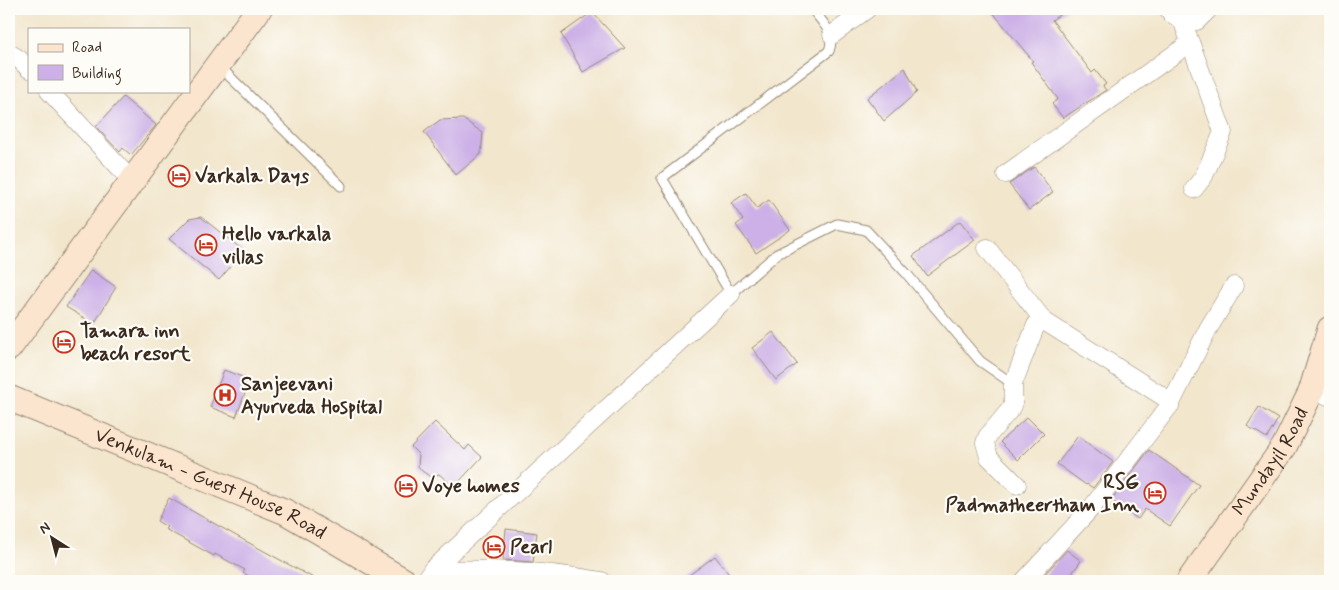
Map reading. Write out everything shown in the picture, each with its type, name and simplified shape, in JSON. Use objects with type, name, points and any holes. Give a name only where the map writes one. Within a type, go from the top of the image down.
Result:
[{"type":"main road","points":[[9,348],[259,9]]},
{"type":"main road","name":"Mundayil Road","points":[[1189,581],[1321,392],[1330,329]]},
{"type":"main road","name":"Venkulam - Guest House Road","points":[[9,398],[286,512],[404,581]]},
{"type":"street","points":[[832,36],[867,9]]},
{"type":"street","points":[[1168,9],[1182,20],[1197,21],[1209,9]]},
{"type":"street","points":[[1182,20],[1224,132],[1204,176],[1194,189]]},
{"type":"street","points":[[1006,174],[1190,43]]},
{"type":"street","points":[[9,53],[28,68]]},
{"type":"street","points":[[50,92],[132,181]]},
{"type":"street","points":[[987,248],[1044,321],[1167,399],[1170,405]]},
{"type":"street","points":[[1024,581],[1093,506],[1170,405],[1208,329],[1234,286]]},
{"type":"street","points":[[429,575],[731,294]]},
{"type":"street","points":[[1017,485],[989,457],[985,443],[987,437],[1011,411],[1014,401],[1013,384],[1036,324],[1044,321]]},
{"type":"street","points":[[429,575],[497,568],[559,573],[602,581]]},
{"type":"lane","points":[[812,9],[832,36],[833,42],[830,50],[662,178],[731,294],[777,254],[837,224],[866,230],[906,273],[980,361],[1013,384]]},
{"type":"lane","points":[[218,65],[341,186]]},
{"type":"building","points":[[990,9],[1068,9],[1052,20],[1092,73],[1095,70],[1106,84],[1103,86],[1106,90],[1063,118],[1052,104],[1058,99],[1031,62],[1033,61]]},
{"type":"building","points":[[592,12],[625,48],[583,72],[561,34]]},
{"type":"building","points":[[905,68],[917,92],[884,121],[867,98]]},
{"type":"building","points":[[123,97],[156,125],[131,155],[123,148],[120,152],[96,127]]},
{"type":"building","points":[[463,119],[483,133],[481,154],[456,175],[424,132],[440,120]]},
{"type":"building","points":[[1034,167],[1053,192],[1029,210],[1009,184]]},
{"type":"building","points":[[746,193],[757,208],[769,200],[790,230],[756,253],[736,225],[743,220],[731,203]]},
{"type":"building","name":"Hello varkala villas","points":[[201,217],[244,251],[219,280],[169,239],[189,219]]},
{"type":"building","points":[[960,221],[975,240],[927,276],[913,256]]},
{"type":"building","points":[[91,270],[116,287],[94,324],[66,307]]},
{"type":"building","points":[[773,332],[797,364],[776,380],[752,348]]},
{"type":"building","points":[[224,370],[250,380],[236,417],[210,407]]},
{"type":"building","points":[[1259,407],[1278,419],[1267,438],[1247,426]]},
{"type":"building","points":[[1027,417],[1044,434],[1018,460],[1000,442]]},
{"type":"building","points":[[435,422],[465,450],[469,445],[482,457],[454,487],[439,474],[431,477],[422,471],[418,466],[419,455],[411,447]]},
{"type":"building","points":[[1078,436],[1113,462],[1093,488],[1057,464]]},
{"type":"building","name":"RSG Padmatheertham Inn","points":[[1149,450],[1199,485],[1170,526],[1145,509],[1138,519],[1111,500]]},
{"type":"building","points":[[169,498],[319,581],[258,581],[243,573],[245,570],[215,554],[214,556],[165,529],[167,527],[157,521]]},
{"type":"building","points":[[506,529],[537,533],[533,562],[503,560]]},
{"type":"building","points":[[1067,550],[1081,561],[1066,581],[1051,581],[1043,576]]},
{"type":"building","points":[[715,556],[734,581],[681,581]]},
{"type":"place","name":"Varkala Days","points":[[179,176]]},
{"type":"place","name":"Hello varkala villas","points":[[206,245]]},
{"type":"place","name":"Tamara inn beach resort","points":[[64,342]]},
{"type":"place","name":"Sanjeevani Ayurveda Hospital","points":[[225,395]]},
{"type":"place","name":"Voye homes","points":[[406,486]]},
{"type":"place","name":"RSG Padmatheertham Inn","points":[[1155,493]]},
{"type":"place","name":"Pearl","points":[[494,547]]}]
